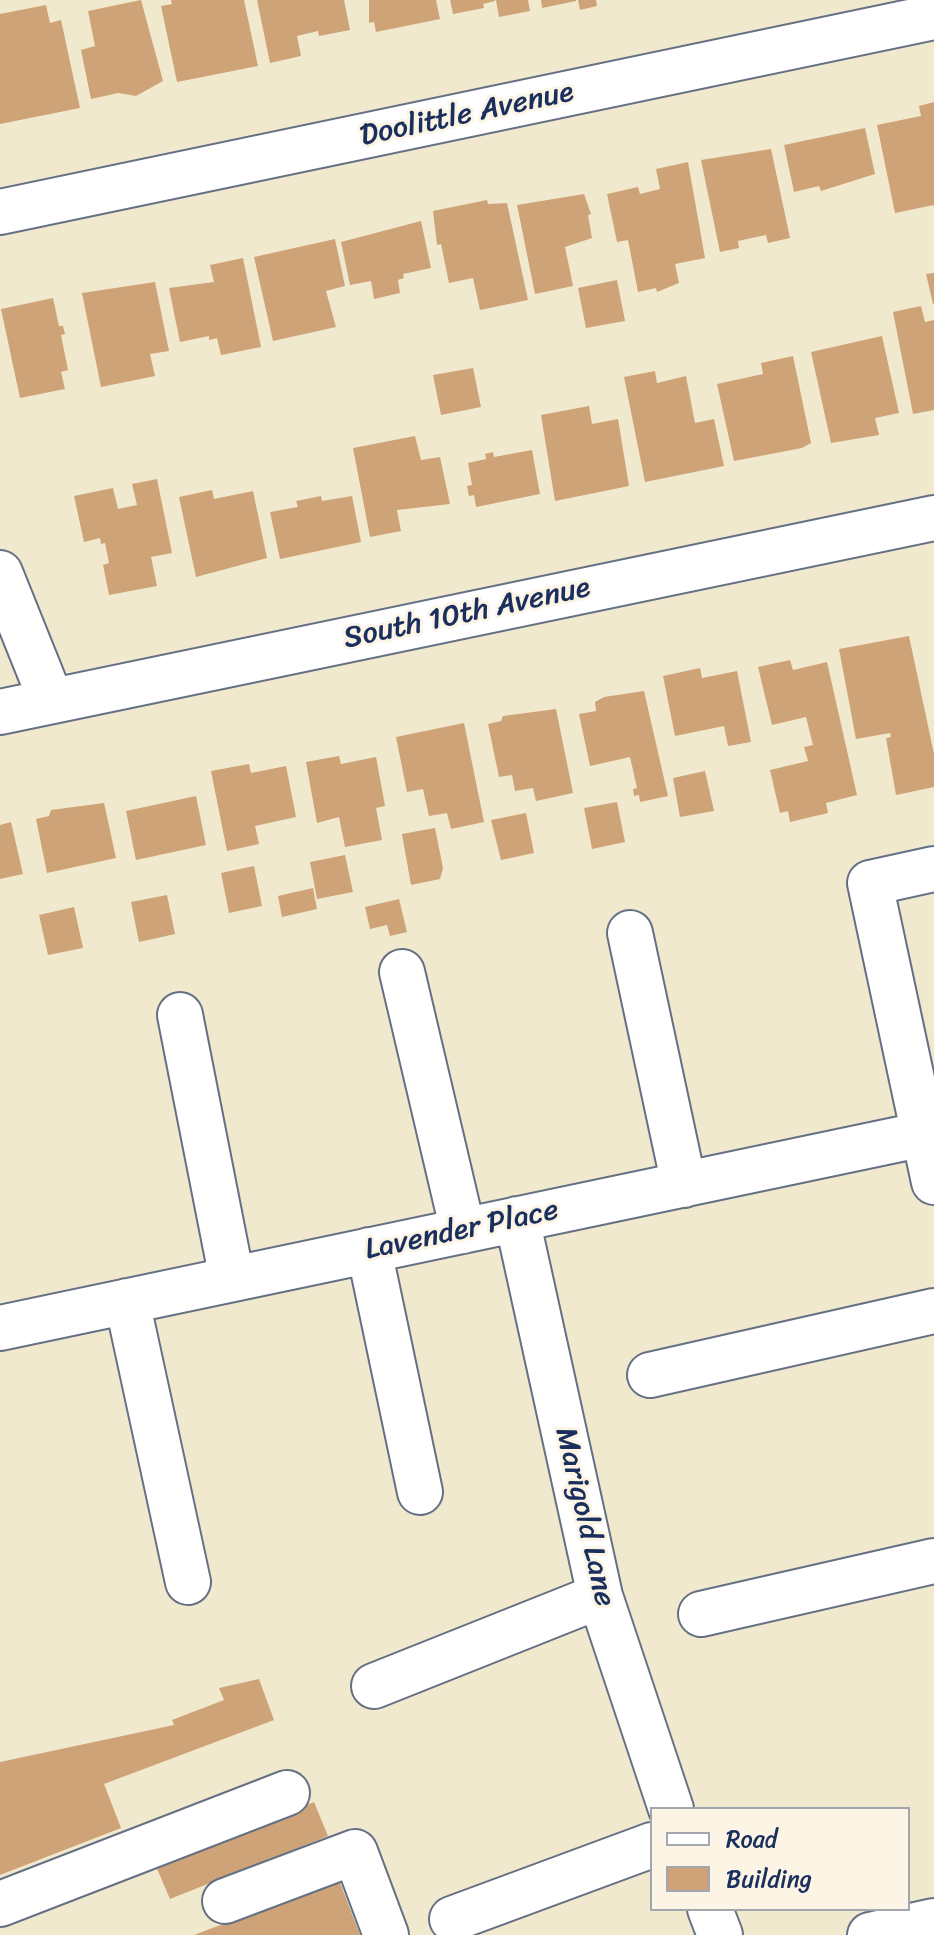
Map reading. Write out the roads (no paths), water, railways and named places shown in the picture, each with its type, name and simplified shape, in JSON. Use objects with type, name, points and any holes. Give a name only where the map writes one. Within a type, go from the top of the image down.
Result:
[{"type":"street","name":"Doolittle Avenue","points":[[0,212],[934,17]]},
{"type":"street","name":"South 10th Avenue","points":[[0,712],[934,518]]},
{"type":"street","points":[[0,573],[51,700]]},
{"type":"street","points":[[934,869],[870,883],[925,1109],[934,1182]]},
{"type":"street","points":[[630,933],[684,1185]]},
{"type":"street","points":[[402,972],[463,1231]]},
{"type":"street","points":[[180,1015],[232,1279]]},
{"type":"street","name":"Lavender Place","points":[[2,1317],[127,1301],[684,1185],[925,1109]]},
{"type":"street","name":"Marigold Lane","points":[[517,1219],[600,1596],[670,1807]]},
{"type":"street","points":[[369,1250],[420,1492]]},
{"type":"street","points":[[127,1301],[188,1582]]},
{"type":"street","points":[[650,1375],[934,1311]]},
{"type":"street","points":[[701,1614],[934,1561]]},
{"type":"street","points":[[374,1686],[600,1596]]},
{"type":"street","points":[[0,1904],[287,1793]]},
{"type":"street","points":[[452,1919],[650,1846]]},
{"type":"street","points":[[225,1901],[355,1852],[386,1935]]},
{"type":"street","points":[[711,1911],[720,1935]]},
{"type":"street","points":[[870,1935],[925,1927]]}]
